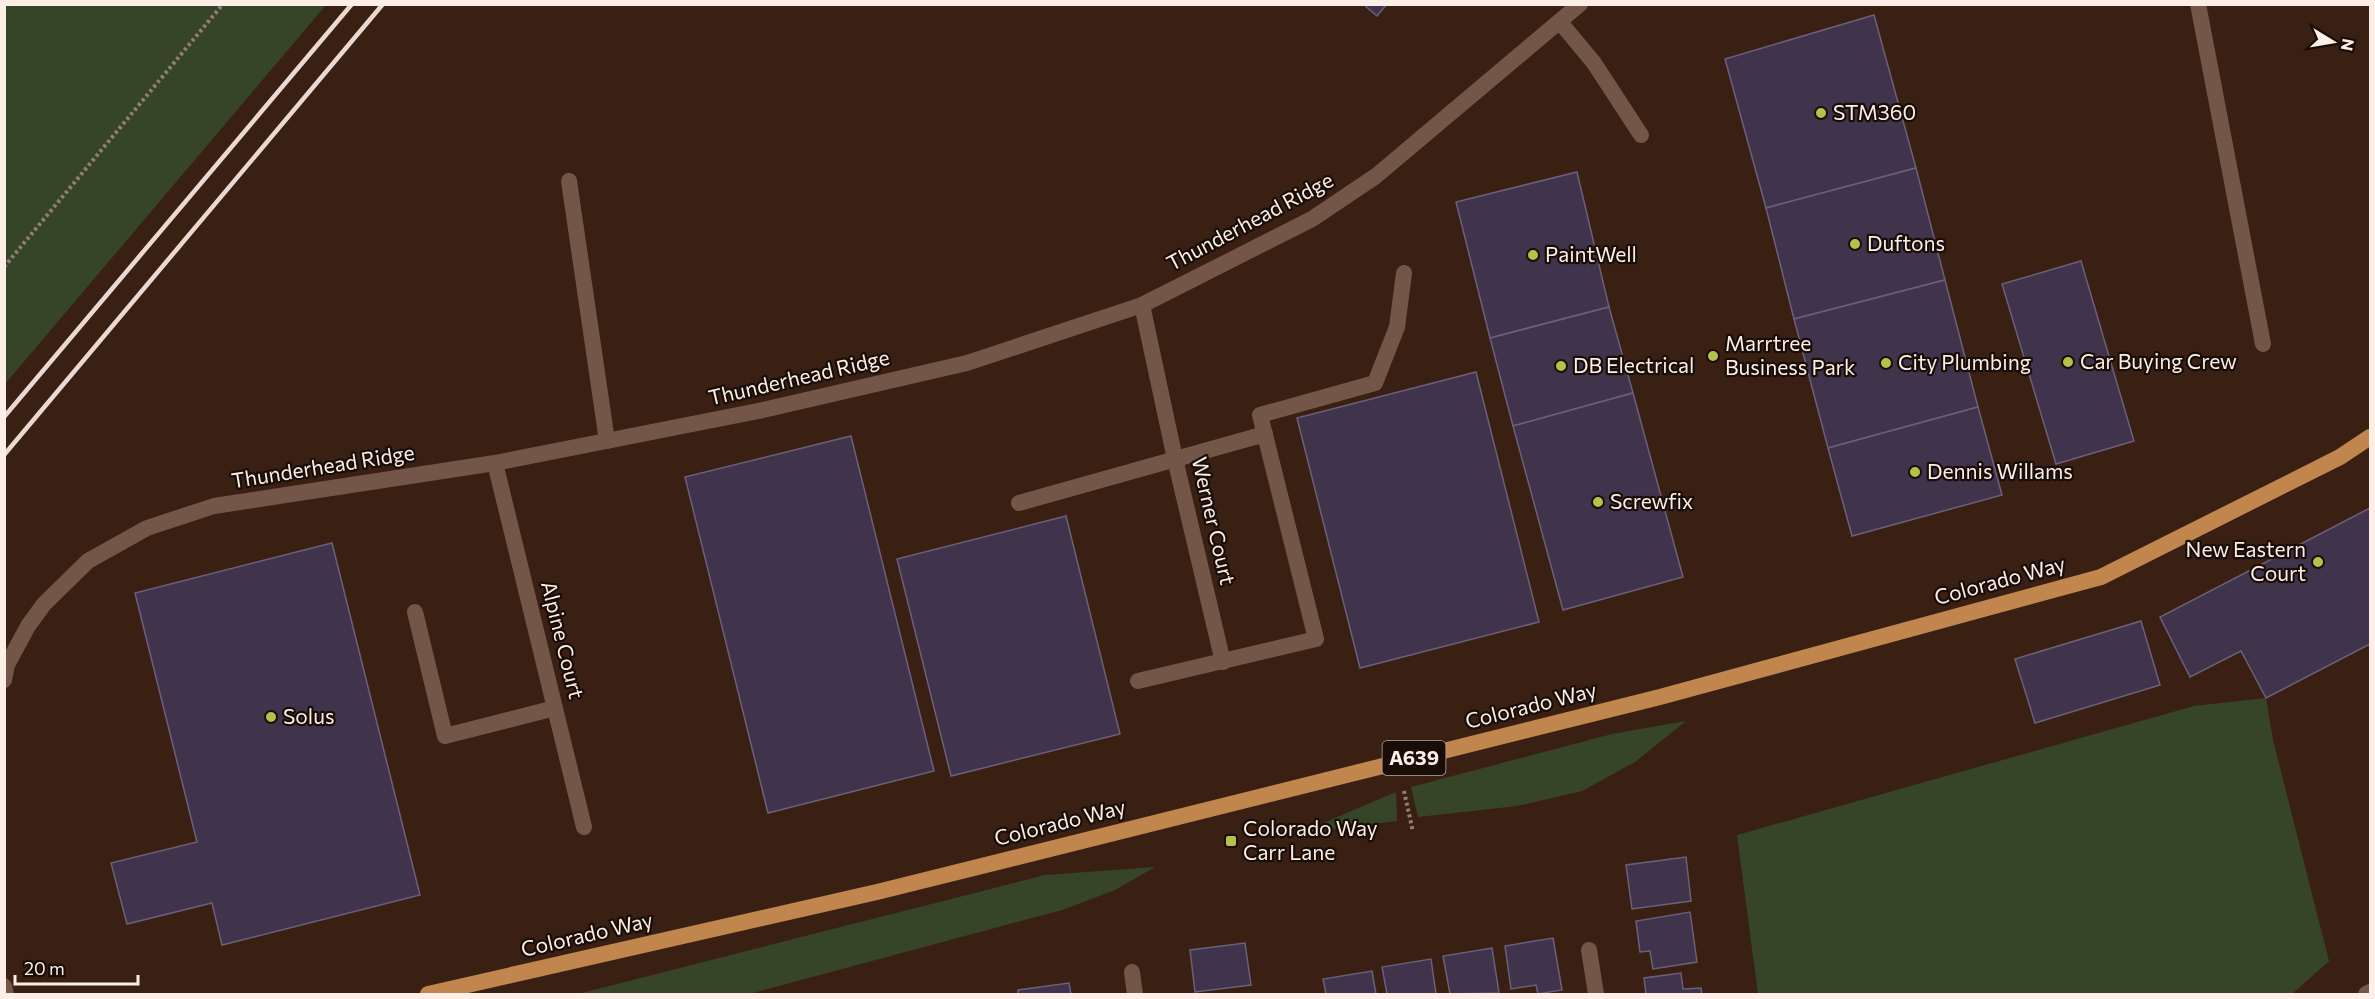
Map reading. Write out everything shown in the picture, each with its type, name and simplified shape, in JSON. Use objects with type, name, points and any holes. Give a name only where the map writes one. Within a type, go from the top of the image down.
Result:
[{"type":"main road","name":"Colorado Way","points":[[428,994],[877,892],[1397,763],[1660,697],[2101,577],[2340,457],[2370,437]]},
{"type":"street","name":"Thunderhead Ridge","points":[[5,670],[28,626],[44,604],[88,561],[147,528],[214,506],[495,463],[763,410],[967,363],[1142,305],[1312,219],[1376,176],[1580,4]]},
{"type":"street","points":[[2198,4],[2263,344]]},
{"type":"street","points":[[1560,22],[1594,63],[1641,135]]},
{"type":"street","points":[[569,181],[607,441]]},
{"type":"street","points":[[1138,681],[1316,639],[1260,415],[1375,383],[1397,327],[1404,273]]},
{"type":"street","name":"Werner Court","points":[[1142,305],[1175,459],[1223,662]]},
{"type":"street","points":[[1019,503],[1266,434]]},
{"type":"street","name":"Alpine Court","points":[[495,463],[584,827]]},
{"type":"street","points":[[415,612],[445,736],[555,708]]},
{"type":"street","points":[[1589,950],[1596,994]]},
{"type":"street","points":[[1132,972],[1135,994]]},
{"type":"street","points":[[4,986],[6,994]]},
{"type":"street","points":[[2366,994],[2370,992]]},
{"type":"path","points":[[4,267],[223,4]]},
{"type":"path","points":[[1397,763],[1413,832]]},
{"type":"green space","points":[[4,5],[326,5],[5,384]]},
{"type":"green space","points":[[2266,698],[2273,740],[2329,961],[2292,994],[1758,994],[1737,835],[2194,706]]},
{"type":"green space","points":[[1686,721],[1635,762],[1582,791],[1517,806],[1418,817],[1411,787],[1612,734]]},
{"type":"green space","points":[[1396,792],[1397,821],[1300,833]]},
{"type":"green space","points":[[1155,867],[1115,890],[1062,910],[749,994],[578,994],[1045,875]]},
{"type":"building","points":[[1363,4],[1387,4],[1377,16]]},
{"type":"building","name":"STM360","points":[[1874,15],[1916,168],[1766,208],[1725,59]]},
{"type":"building","name":"Duftons","points":[[1916,168],[1945,280],[1794,319],[1766,208]]},
{"type":"building","name":"PaintWell","points":[[1577,172],[1609,307],[1490,338],[1456,202]]},
{"type":"building","name":"Car Buying Crew","points":[[2081,261],[2134,441],[2056,464],[2002,284]]},
{"type":"building","name":"City Plumbing","points":[[1945,280],[1978,407],[1828,448],[1794,319]]},
{"type":"building","name":"DB Electrical","points":[[1609,307],[1633,393],[1513,426],[1490,338]]},
{"type":"building","points":[[1476,372],[1539,622],[1360,668],[1297,418]]},
{"type":"building","name":"Screwfix","points":[[1633,393],[1683,577],[1563,610],[1513,426]]},
{"type":"building","name":"Dennis Willams","points":[[1978,407],[2002,495],[1852,536],[1828,448]]},
{"type":"building","points":[[851,436],[934,771],[768,813],[685,477]]},
{"type":"building","name":"New Eastern Court","points":[[2370,508],[2370,644],[2266,698],[2241,651],[2190,677],[2160,617]]},
{"type":"building","points":[[1066,516],[1120,734],[951,776],[897,559]]},
{"type":"building","name":"Solus","points":[[332,543],[420,895],[222,945],[212,903],[127,924],[111,863],[197,842],[135,593]]},
{"type":"building","points":[[2141,621],[2160,685],[2035,723],[2015,659]]},
{"type":"building","points":[[1686,857],[1691,901],[1632,909],[1626,865]]},
{"type":"building","points":[[1690,912],[1697,962],[1653,969],[1650,951],[1640,952],[1636,921]]},
{"type":"building","points":[[1553,938],[1562,990],[1538,994],[1536,985],[1511,989],[1505,946]]},
{"type":"building","points":[[1245,943],[1251,985],[1195,992],[1190,950]]},
{"type":"building","points":[[1492,948],[1499,993],[1450,994],[1443,956]]},
{"type":"building","points":[[1431,959],[1436,994],[1387,994],[1382,967]]},
{"type":"building","points":[[1372,971],[1376,994],[1326,994],[1323,979]]},
{"type":"building","points":[[1681,973],[1683,989],[1701,988],[1702,994],[1646,994],[1644,978]]},
{"type":"building","points":[[1069,983],[1071,994],[1018,994],[1018,990]]},
{"type":"railway","points":[[4,417],[352,4]]},
{"type":"railway","points":[[4,455],[383,4]]},
{"type":"place","name":"STM360","points":[[1821,113]]},
{"type":"place","name":"Duftons","points":[[1855,244]]},
{"type":"place","name":"PaintWell","points":[[1533,255]]},
{"type":"place","name":"Marrtree Business Park","points":[[1713,356]]},
{"type":"place","name":"Car Buying Crew","points":[[2068,362]]},
{"type":"place","name":"City Plumbing","points":[[1886,363]]},
{"type":"place","name":"DB Electrical","points":[[1561,366]]},
{"type":"place","name":"Dennis Willams","points":[[1915,472]]},
{"type":"place","name":"Screwfix","points":[[1598,502]]},
{"type":"place","name":"New Eastern Court","points":[[2318,562]]},
{"type":"place","name":"Solus","points":[[271,717]]},
{"type":"place","name":"Colorado Way Carr Lane","points":[[1231,841]]}]
